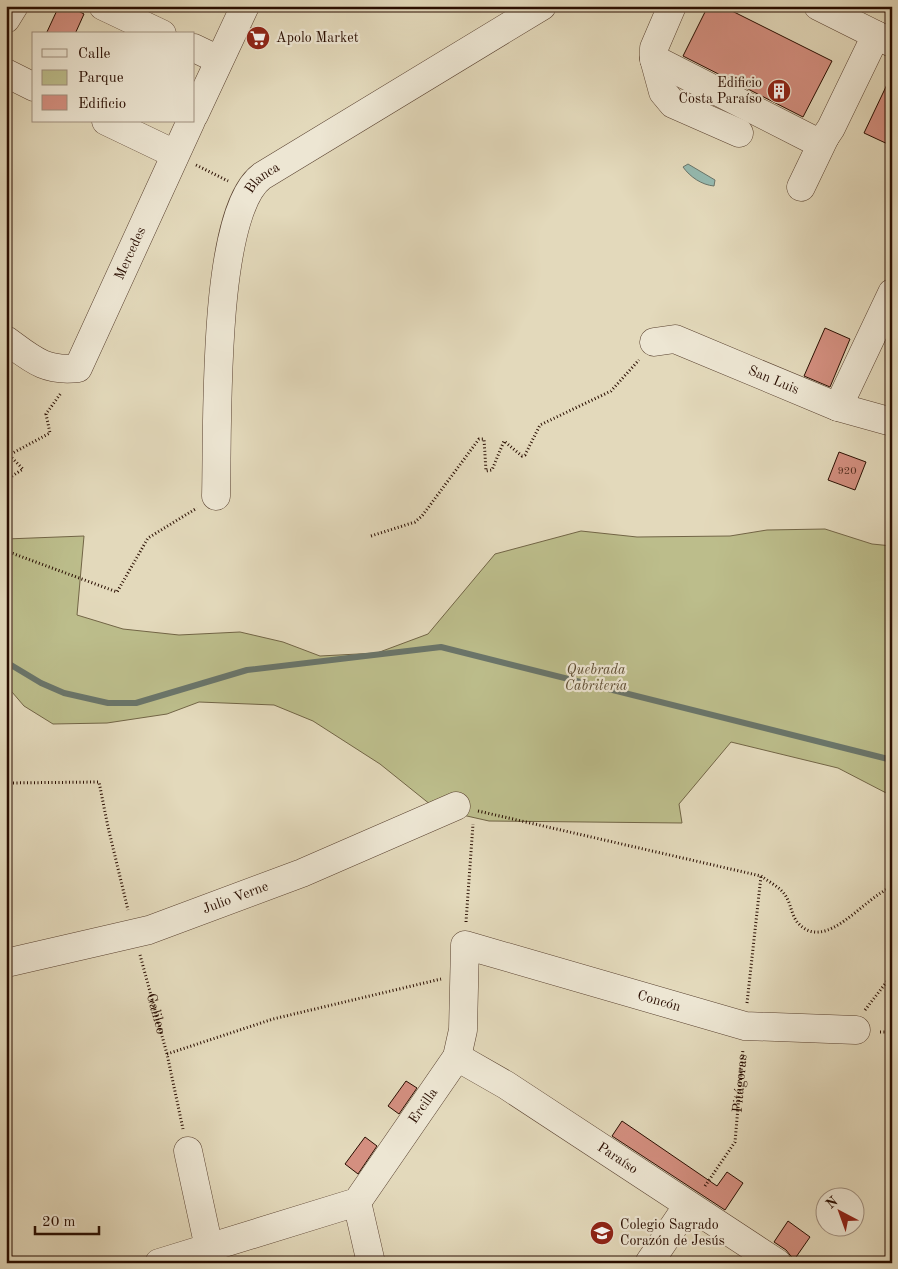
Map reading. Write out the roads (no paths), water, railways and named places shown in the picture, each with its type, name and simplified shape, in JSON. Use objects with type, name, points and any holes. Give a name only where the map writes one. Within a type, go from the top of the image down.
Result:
[{"type":"street","points":[[6,20],[14,6]]},
{"type":"street","points":[[103,6],[158,32]]},
{"type":"street","name":"Blanca","points":[[216,496],[224,276],[231,238],[248,190],[262,176],[542,6]]},
{"type":"street","points":[[672,6],[654,48],[654,59],[663,92],[673,104],[739,134]]},
{"type":"street","points":[[801,187],[824,137],[884,39],[818,6]]},
{"type":"street","points":[[195,113],[241,7]]},
{"type":"street","points":[[195,48],[219,60]]},
{"type":"street","points":[[654,59],[815,141],[824,137]]},
{"type":"street","points":[[6,73],[32,85]]},
{"type":"street","points":[[108,122],[175,154]]},
{"type":"street","name":"Mercedes","points":[[6,340],[35,362],[69,369],[191,122]]},
{"type":"street","points":[[838,407],[892,293]]},
{"type":"street","name":"San Luis","points":[[654,342],[675,339],[838,407],[892,422]]},
{"type":"street","name":"Julio Verne","points":[[6,963],[134,933],[302,873],[456,806]]},
{"type":"street","name":"Ercilla","points":[[357,1202],[457,1057],[463,1030],[465,946]]},
{"type":"street","name":"Concón","points":[[465,946],[745,1026],[856,1030]]},
{"type":"street","name":"Paraíso","points":[[457,1057],[506,1085],[778,1263]]},
{"type":"street","points":[[188,1151],[208,1248]]},
{"type":"street","points":[[159,1263],[357,1202],[371,1263]]},
{"type":"street","points":[[649,1263],[688,1205]]},
{"type":"water","points":[[688,164],[715,180],[714,186],[705,184],[693,177],[683,167]]},
{"type":"waterway","name":"Quebrada Cabritería","points":[[6,662],[41,683],[64,693],[108,703],[136,703],[247,670],[441,647],[892,760]]},
{"type":"place","name":"Apolo Market","points":[[258,38]]},
{"type":"place","name":"Edificio Costa Paraíso","points":[[779,91]]},
{"type":"place","name":"Colegio Sagrado Corazón de Jesús","points":[[602,1233]]}]
